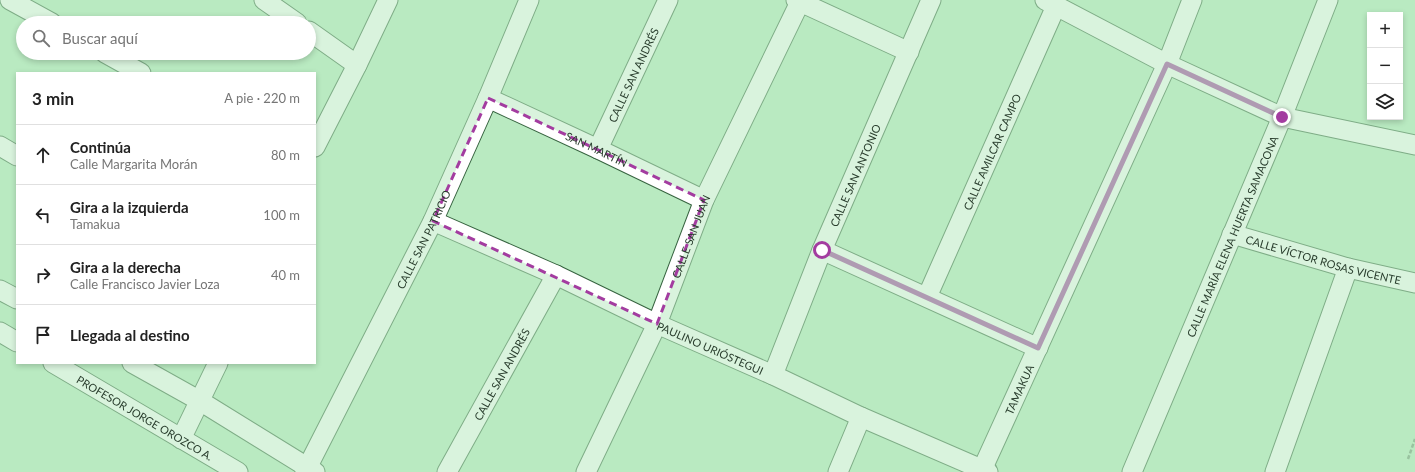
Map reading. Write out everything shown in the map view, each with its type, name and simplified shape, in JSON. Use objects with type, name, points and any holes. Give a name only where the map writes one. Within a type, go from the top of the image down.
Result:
[{"type":"street","points":[[10,0],[39,16]]},
{"type":"street","points":[[264,0],[287,16]]},
{"type":"street","points":[[316,145],[388,0]]},
{"type":"street","name":"CALLE SAN PATRICIO","points":[[309,470],[433,221],[488,98],[529,0]]},
{"type":"street","name":"CALLE SAN ANDRÉS","points":[[598,149],[668,0]]},
{"type":"street","name":"CALLE SAN ANTONIO","points":[[773,375],[822,250],[931,0]]},
{"type":"street","name":"TAMAKUA","points":[[984,471],[1167,64],[1192,0]]},
{"type":"street","name":"CALLE MARÍA ELENA HUERTA SAMACONA","points":[[1132,472],[1282,117],[1328,0]]},
{"type":"street","points":[[798,1],[908,52]]},
{"type":"street","name":"CALLE SAN JUAN","points":[[586,472],[657,324],[704,200],[798,1]]},
{"type":"street","points":[[1051,3],[1167,64],[1282,117],[1415,145]]},
{"type":"street","name":"CALLE AMILCAR CAMPO","points":[[927,297],[1051,3]]},
{"type":"street","points":[[316,37],[357,65]]},
{"type":"street","points":[[118,60],[139,72]]},
{"type":"street","name":"SAN MARTÍN","points":[[488,98],[704,200]]},
{"type":"street","points":[[0,146],[16,155]]},
{"type":"street","name":"PAULINO URIÓSTEGUI","points":[[433,221],[556,275],[657,324],[984,471]]},
{"type":"street","name":"CALLE VÍCTOR ROSAS VICENTE","points":[[1232,234],[1348,268],[1415,282]]},
{"type":"street","points":[[822,250],[1038,348]]},
{"type":"street","points":[[1276,472],[1348,268]]},
{"type":"street","name":"CALLE SAN ANDRÉS","points":[[447,472],[556,275]]},
{"type":"street","points":[[0,290],[16,298]]},
{"type":"street","points":[[0,332],[16,341]]},
{"type":"street","name":"PROFESOR JORGE OROZCO A.","points":[[55,364],[238,472]]},
{"type":"street","points":[[134,364],[200,401],[309,470]]},
{"type":"street","points":[[181,439],[218,364]]},
{"type":"street","points":[[838,472],[861,417]]},
{"type":"path","points":[[1408,459],[1415,439]]},
{"type":"highlighted area","points":[[488,98],[704,200],[657,324],[433,221]]},
{"type":"route","points":[[822,250],[1038,348],[1167,64],[1282,117]]}]
